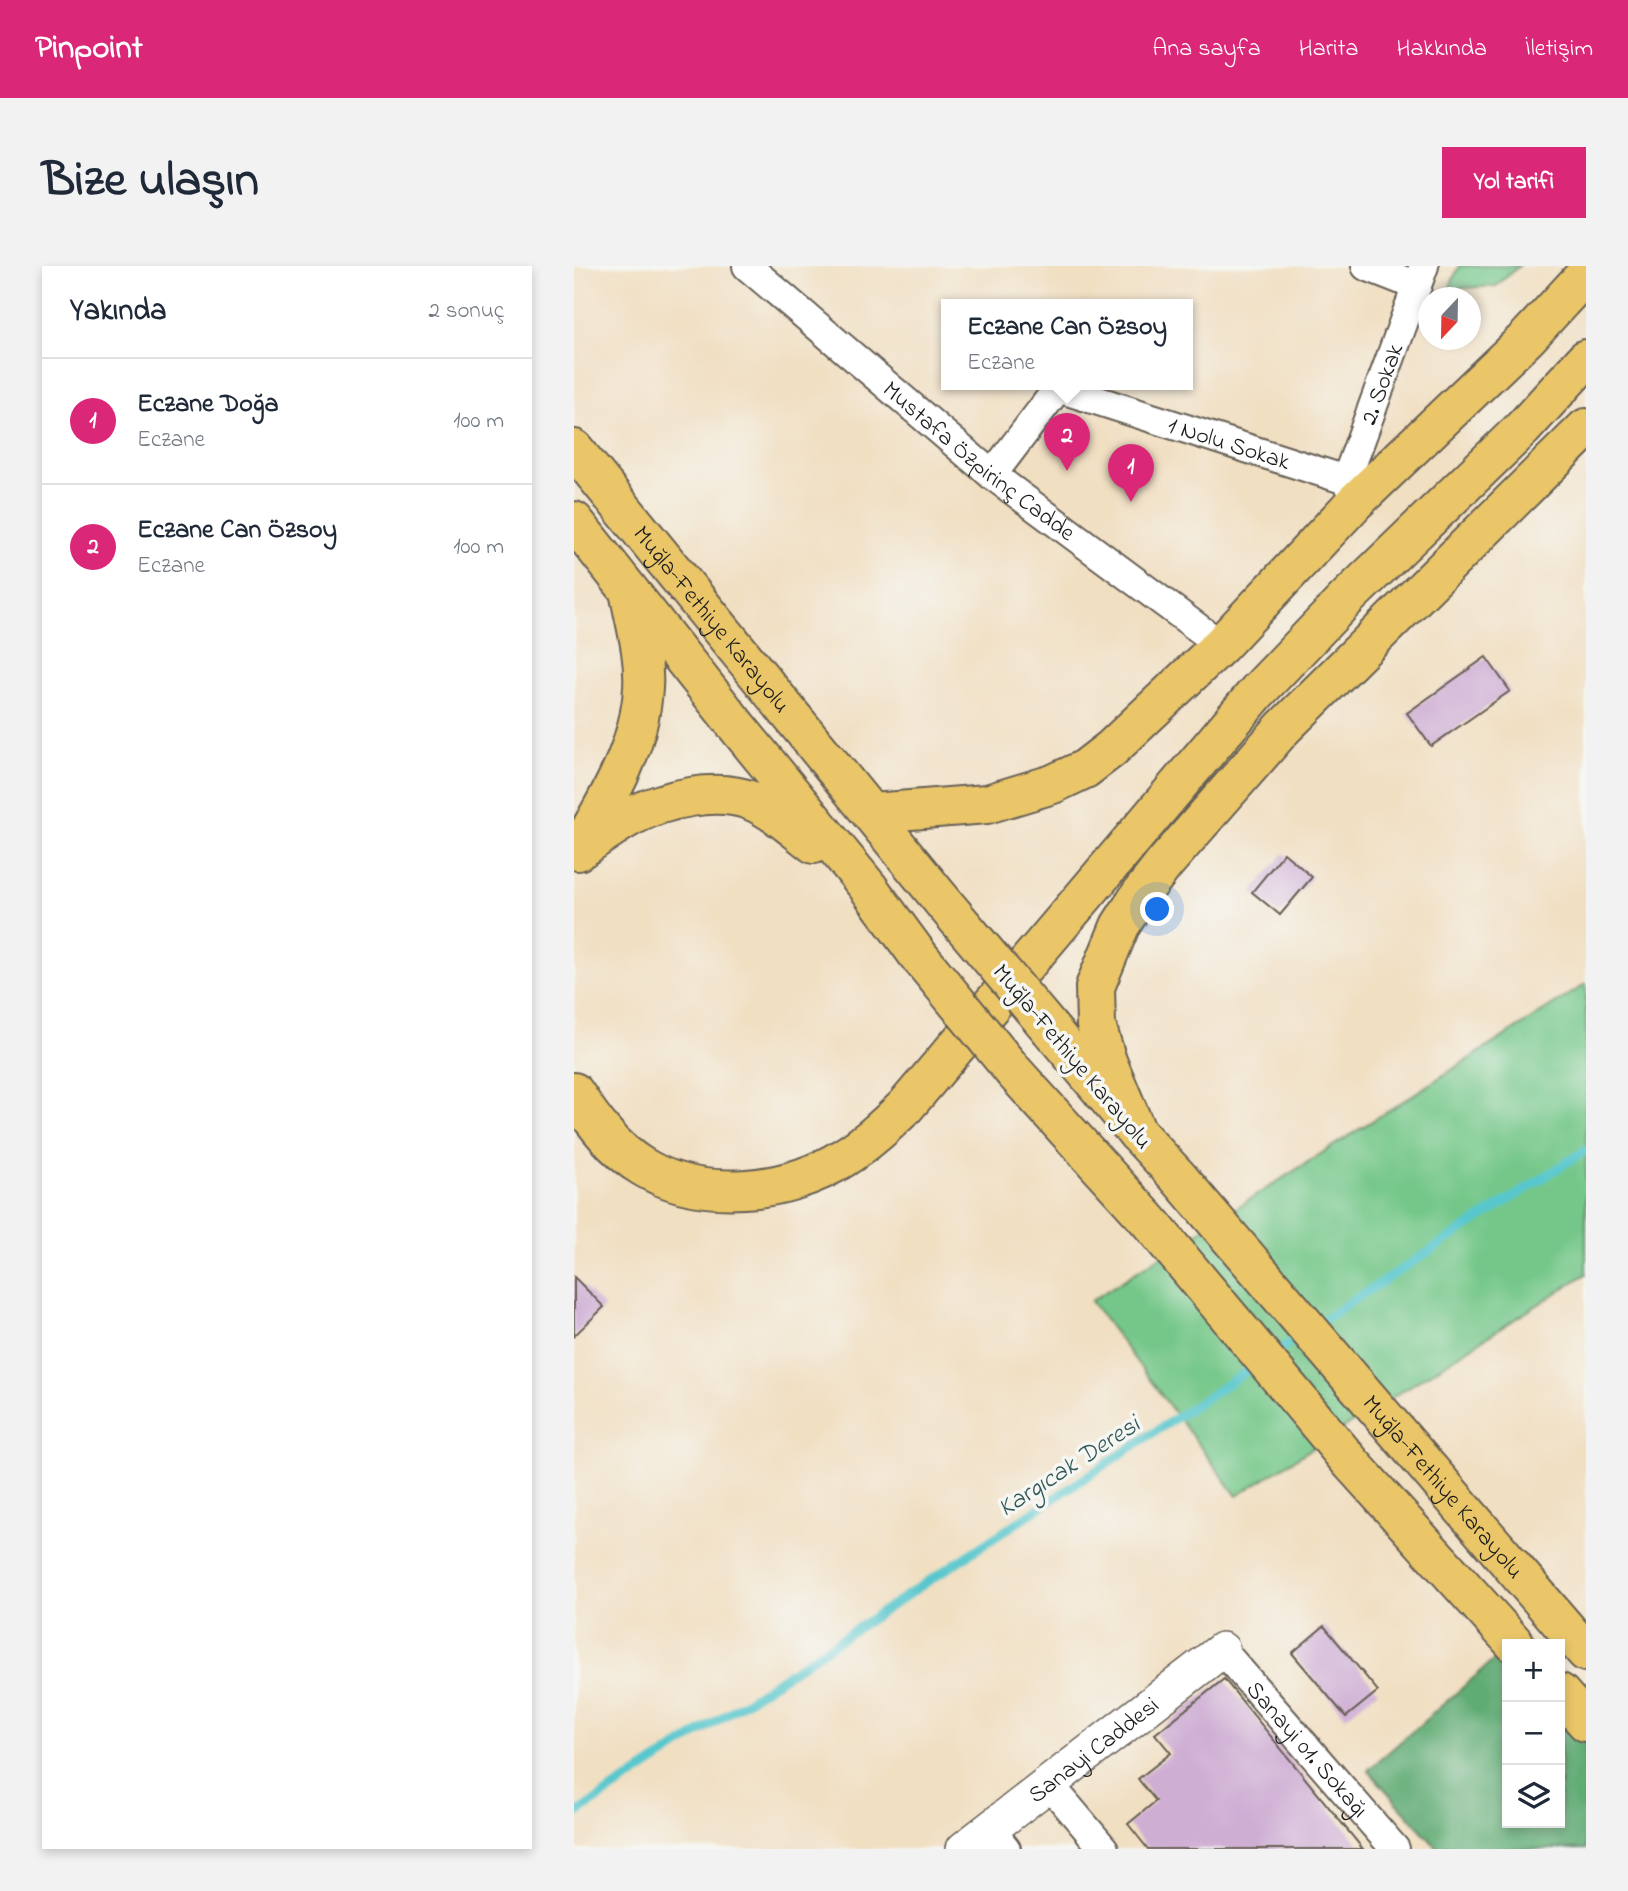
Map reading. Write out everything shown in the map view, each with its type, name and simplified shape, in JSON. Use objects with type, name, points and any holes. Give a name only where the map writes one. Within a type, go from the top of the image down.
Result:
[{"type":"highway","points":[[872,813],[987,804],[1053,784],[1074,774],[1111,749],[1221,645],[1351,490],[1527,338],[1586,274]]},
{"type":"highway","points":[[574,1093],[614,1144],[642,1167],[672,1180],[705,1188],[771,1186],[809,1176],[841,1160],[872,1138],[914,1097],[1258,691],[1347,598],[1523,428],[1586,359]]},
{"type":"highway","points":[[1136,1133],[1096,1026],[1094,987],[1120,926],[1165,863],[1283,728],[1586,428]]},
{"type":"highway","name":"Muğla-Fethiye Karayolu","points":[[574,449],[943,902],[1136,1133],[1177,1176],[1586,1652]]},
{"type":"highway","name":"Muğla-Fethiye Karayolu","points":[[574,521],[1014,1072],[1149,1221],[1352,1464],[1511,1639]]},
{"type":"highway","points":[[576,854],[626,763],[643,689],[642,651],[628,587]]},
{"type":"highway","points":[[576,854],[633,815],[664,803],[694,797],[729,795],[752,801],[780,817],[868,887]]},
{"type":"highway","points":[[1565,1699],[1586,1722]]},
{"type":"street","points":[[1366,266],[1420,276]]},
{"type":"street","name":"Mustafa Özpirinç Cadde","points":[[753,268],[992,475],[1221,645]]},
{"type":"street","name":"2. Sokak","points":[[1351,490],[1420,276]]},
{"type":"street","name":"1 Nolu Sokak","points":[[992,475],[1056,390]]},
{"type":"street","name":"1 Nolu Sokak","points":[[1067,390],[1351,490]]},
{"type":"street","name":"Sanayi Caddesi","points":[[987,1842],[1050,1785],[1222,1650]]},
{"type":"street","name":"Sanayi 01. Sokağı","points":[[1222,1650],[1395,1849]]},
{"type":"street","points":[[1050,1785],[1104,1849]]},
{"type":"green space","points":[[1459,266],[1519,266],[1496,286],[1450,287]]},
{"type":"green space","points":[[1586,984],[1586,1274],[1237,1496],[1091,1301]]},
{"type":"green space","points":[[1502,1653],[1502,1828],[1565,1828],[1565,1720],[1586,1743],[1586,1849],[1438,1849],[1368,1770]]},
{"type":"building","points":[[1486,657],[1510,691],[1431,746],[1407,713]]},
{"type":"building","points":[[1284,853],[1312,877],[1280,915],[1252,892]]},
{"type":"building","points":[[574,1277],[604,1307],[574,1336]]},
{"type":"building","points":[[1324,1626],[1378,1691],[1346,1717],[1292,1653]]},
{"type":"building","points":[[1224,1679],[1363,1849],[1148,1849],[1128,1824],[1156,1801],[1138,1779],[1171,1753],[1155,1734]]},
{"type":"waterway","name":"Kargıcak Deresi","points":[[1317,1324],[1586,1150]]},
{"type":"waterway","name":"Kargıcak Deresi","points":[[1271,1355],[1303,1334]]},
{"type":"waterway","name":"Kargıcak Deresi","points":[[574,1815],[1256,1365]]},
{"type":"place","name":"Eczane Can Özsoy","points":[[1067,471]]},
{"type":"place","name":"Eczane Doğa","points":[[1131,502]]}]
